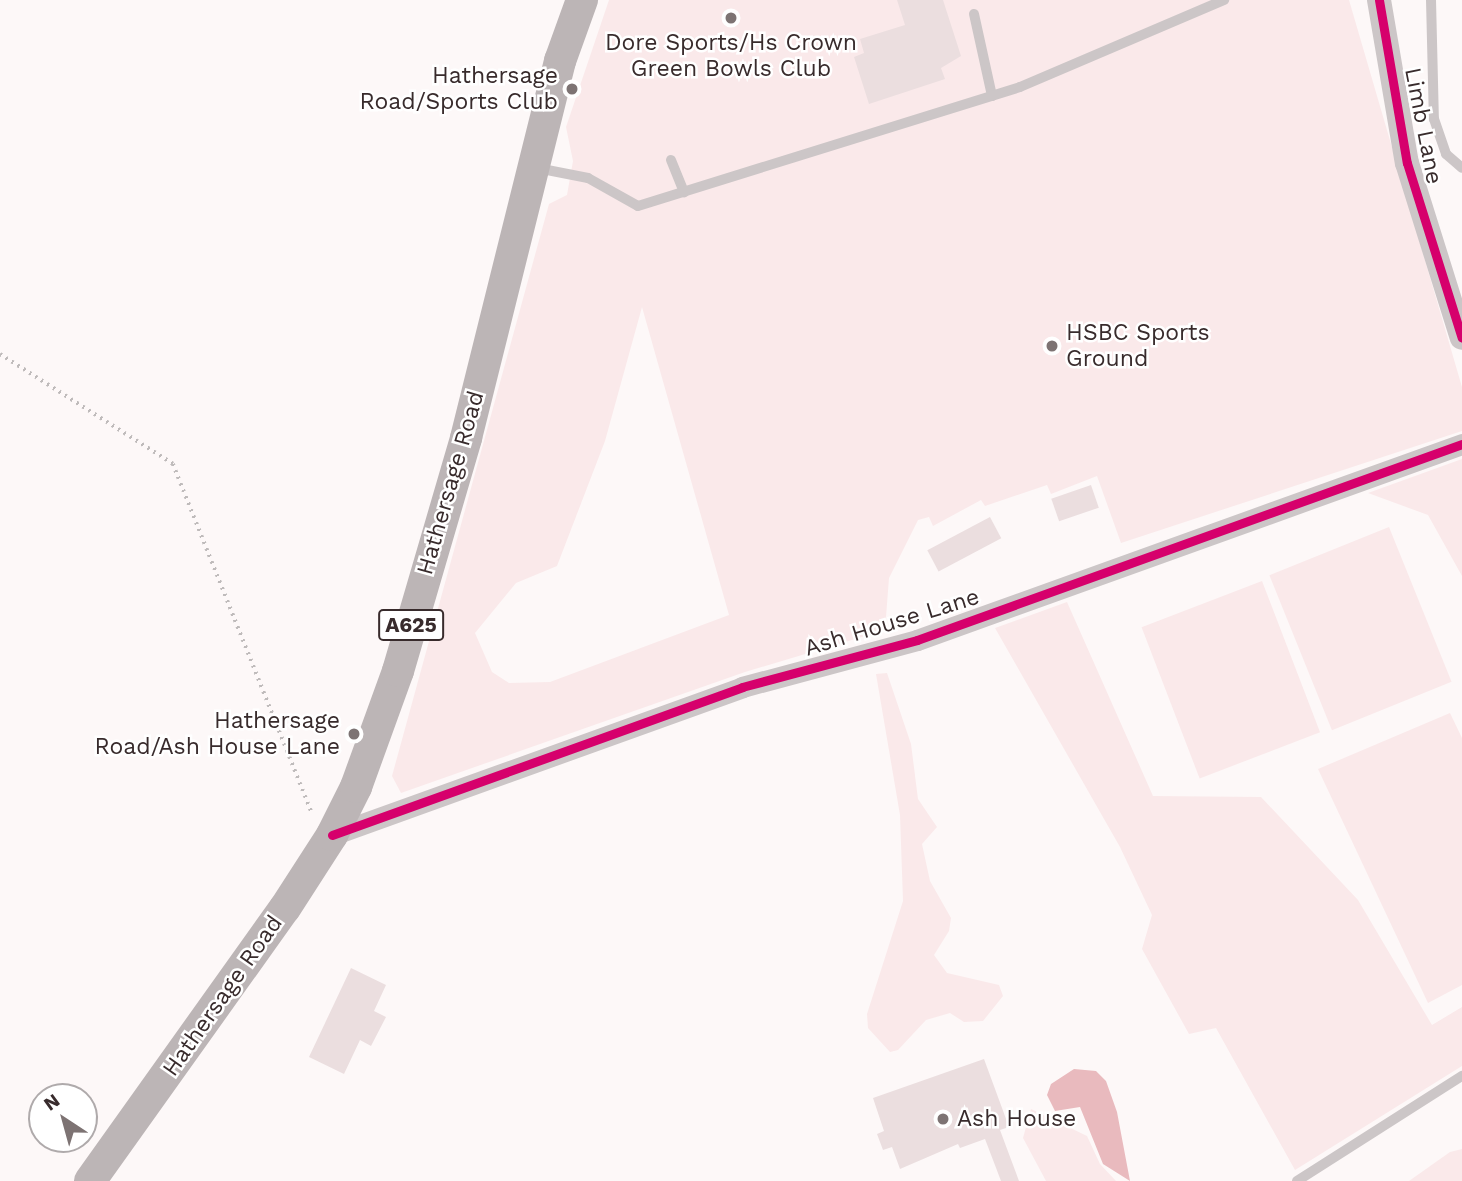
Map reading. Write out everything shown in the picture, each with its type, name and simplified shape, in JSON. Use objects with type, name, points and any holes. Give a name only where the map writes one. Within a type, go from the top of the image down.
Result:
[{"type":"main road","name":"Hathersage Road","points":[[90,1181],[235,980],[333,833],[398,671],[466,438],[560,61],[582,0]]},
{"type":"street","name":"Limb Lane","points":[[1379,0],[1408,163],[1455,292],[1462,338]]},
{"type":"street","name":"Ash House Lane","points":[[333,833],[742,687],[917,640],[1462,444]]},
{"type":"lane","points":[[534,167],[588,178],[638,206],[992,96],[1224,0]]},
{"type":"lane","points":[[1431,0],[1434,119],[1446,154],[1462,168]]},
{"type":"lane","points":[[974,14],[992,96]]},
{"type":"lane","points":[[671,160],[684,192]]},
{"type":"lane","points":[[1297,1181],[1462,1076]]},
{"type":"path","points":[[0,354],[173,464],[309,812],[333,833]]},
{"type":"shaded area","name":"HSBC Sports Ground","points":[[609,0],[1349,0],[1462,387],[1462,431],[1121,543],[1097,476],[1051,494],[1047,485],[985,506],[981,500],[933,526],[929,517],[918,520],[889,578],[885,630],[745,672],[401,793],[392,776],[549,204],[567,195],[573,161],[566,127]],"holes":[[[642,307],[729,615],[550,682],[509,683],[492,672],[475,633],[516,583],[557,566],[605,441]]]},
{"type":"shaded area","points":[[1462,459],[1462,576],[1428,515],[1368,493]]},
{"type":"shaded area","points":[[1389,527],[1452,682],[1332,730],[1269,575]]},
{"type":"shaded area","points":[[1262,581],[1320,732],[1200,778],[1142,627]]},
{"type":"shaded area","points":[[1067,602],[1153,796],[1261,797],[1358,900],[1432,1025],[1462,1007],[1462,1066],[1295,1170],[1216,1028],[1189,1034],[1142,949],[1152,915],[1120,847],[995,628]]},
{"type":"shaded area","points":[[887,673],[911,744],[918,799],[937,827],[922,844],[930,881],[951,918],[949,931],[934,955],[947,973],[999,985],[1003,996],[983,1021],[964,1022],[950,1013],[926,1020],[898,1050],[890,1052],[868,1028],[867,1014],[903,901],[900,815],[876,674]]},
{"type":"shaded area","points":[[1450,713],[1462,738],[1462,985],[1428,1003],[1318,769]]},
{"type":"shaded area","points":[[1074,1069],[1096,1071],[1106,1081],[1117,1112],[1130,1181],[1103,1164],[1080,1107],[1055,1111],[1047,1095],[1051,1084]]},
{"type":"shaded area","points":[[1031,1109],[1087,1136],[1100,1164],[1116,1181],[1046,1181],[1023,1138]]},
{"type":"shaded area","points":[[1462,1149],[1462,1181],[1409,1181],[1450,1152]]},
{"type":"building","points":[[897,0],[943,0],[961,56],[941,68],[945,79],[869,104],[854,57],[864,53],[860,39],[905,25]]},
{"type":"building","points":[[1091,485],[1099,508],[1059,521],[1051,499]]},
{"type":"building","points":[[990,517],[1001,538],[939,572],[927,550]]},
{"type":"building","points":[[351,968],[386,985],[374,1011],[386,1017],[371,1046],[360,1040],[344,1074],[309,1057]]},
{"type":"building","name":"Ash House","points":[[984,1059],[1009,1127],[1000,1130],[1019,1181],[1001,1181],[985,1139],[960,1148],[958,1144],[900,1169],[892,1147],[883,1150],[877,1134],[884,1131],[873,1098]]},
{"type":"cycle path","points":[[1379,0],[1407,163],[1462,338]]},
{"type":"cycle path","points":[[332,835],[742,687],[917,640],[1462,444]]},
{"type":"place","name":"Dore Sports/Hs Crown Green Bowls Club","points":[[731,18]]},
{"type":"place","name":"Hathersage Road/Sports Club","points":[[572,89]]},
{"type":"place","name":"HSBC Sports Ground","points":[[1052,346]]},
{"type":"place","name":"Hathersage Road/Ash House Lane","points":[[354,734]]},
{"type":"place","name":"Ash House","points":[[943,1119]]}]
